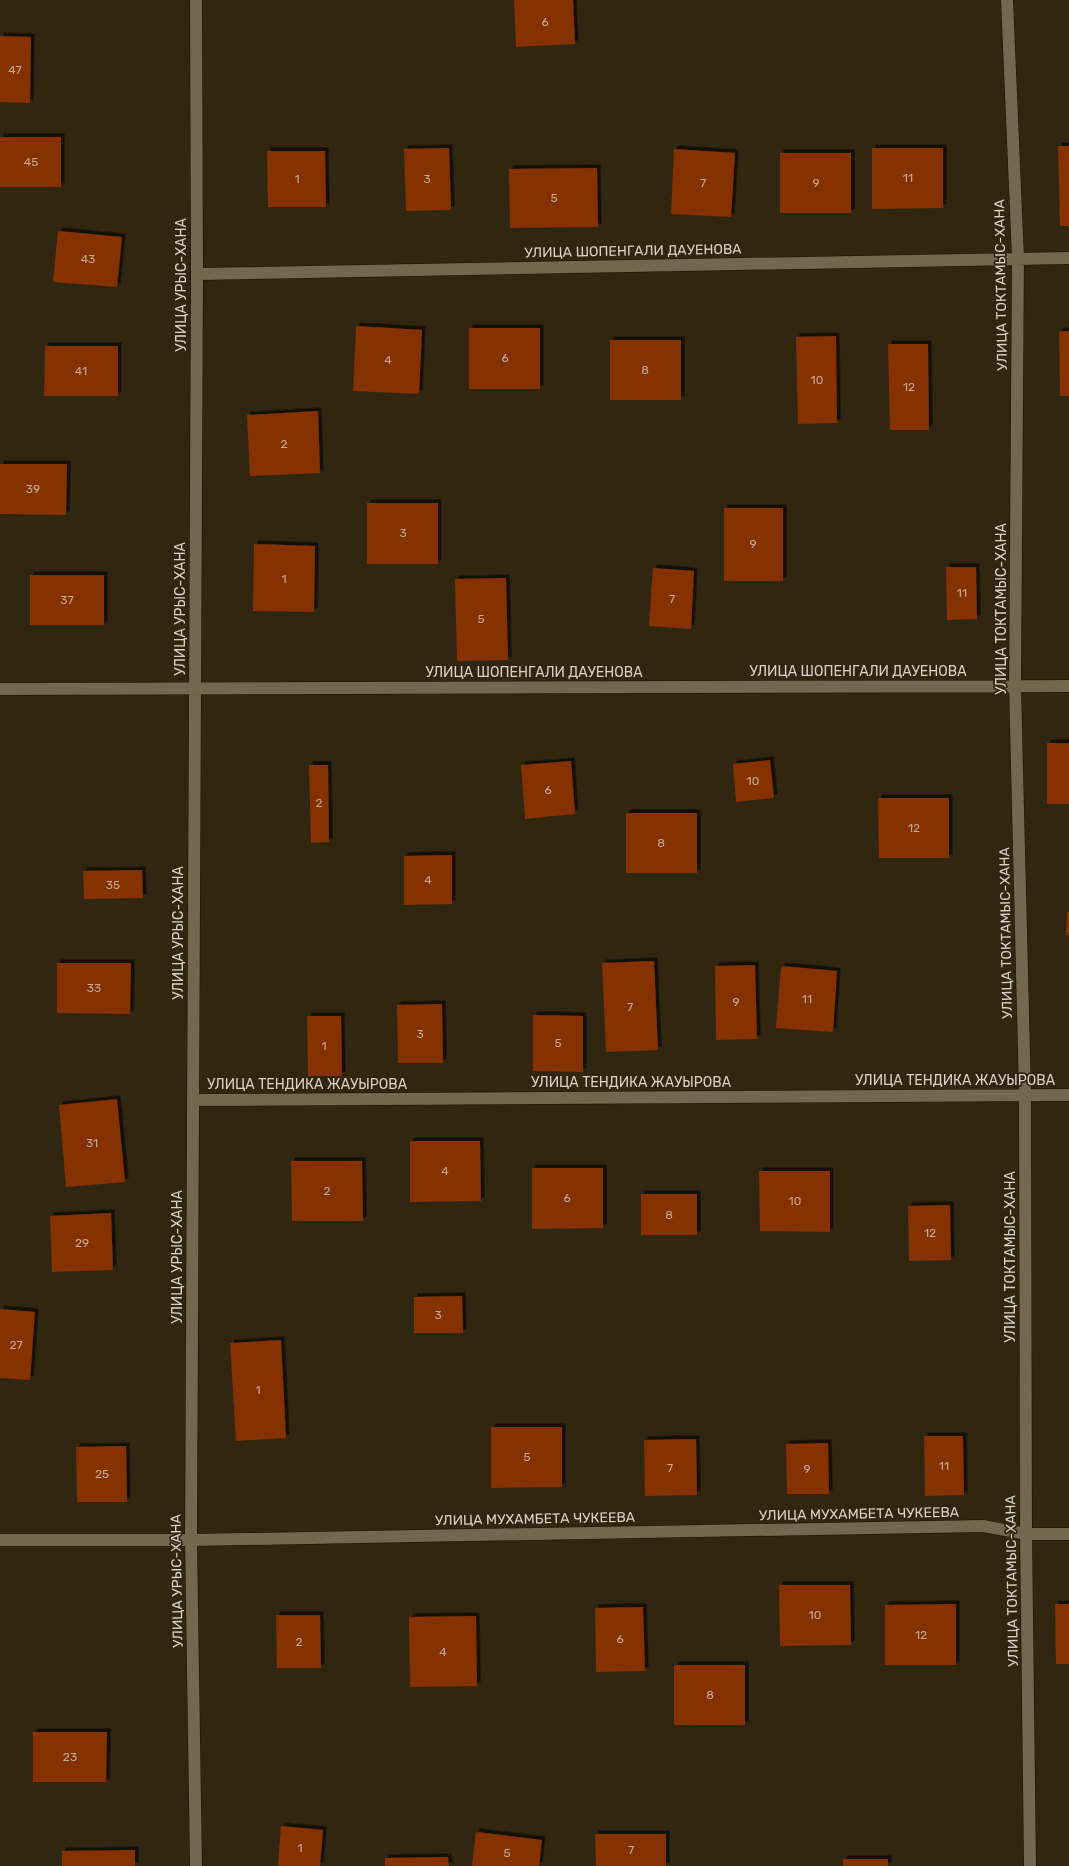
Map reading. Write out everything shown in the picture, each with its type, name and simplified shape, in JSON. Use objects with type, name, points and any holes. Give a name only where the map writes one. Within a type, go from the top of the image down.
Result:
[{"type":"street","name":"УЛИЦА УРЫС-ХАНА","points":[[196,0],[197,274],[191,1540],[196,1866]]},
{"type":"street","name":"УЛИЦА ТОКТАМЫС-ХАНА","points":[[1007,0],[1018,258],[1015,686],[1025,1094],[1026,1534],[1030,1866]]},
{"type":"street","name":"УЛИЦА ШОПЕНГАЛИ ДАУЕНОВА","points":[[197,274],[1069,258]]},
{"type":"street","name":"УЛИЦА ШОПЕНГАЛИ ДАУЕНОВА","points":[[0,689],[1069,686]]},
{"type":"street","name":"УЛИЦА ТЕНДИКА ЖАУЫРОВА","points":[[193,1100],[1025,1094],[1069,1095]]},
{"type":"street","name":"УЛИЦА МУХАМБЕТА ЧУКЕЕВА","points":[[0,1540],[191,1540],[983,1526],[1026,1534],[1069,1534]]},
{"type":"building","points":[[514,0],[573,0],[575,44],[516,47]]},
{"type":"building","points":[[0,36],[31,37],[30,103],[0,102]]},
{"type":"building","points":[[0,137],[61,137],[61,187],[0,187]]},
{"type":"building","points":[[1058,146],[1069,146],[1069,226],[1060,226]]},
{"type":"building","points":[[449,148],[451,210],[406,211],[404,149]]},
{"type":"building","points":[[872,148],[943,148],[943,208],[872,209]]},
{"type":"building","points":[[674,149],[735,153],[731,217],[671,214]]},
{"type":"building","points":[[267,151],[325,151],[326,207],[268,207]]},
{"type":"building","points":[[780,153],[851,153],[851,213],[780,213]]},
{"type":"building","points":[[597,168],[598,227],[510,228],[509,169]]},
{"type":"building","points":[[58,231],[122,237],[117,287],[53,282]]},
{"type":"building","points":[[356,326],[422,330],[419,394],[353,391]]},
{"type":"building","points":[[469,328],[540,328],[540,389],[469,389]]},
{"type":"building","points":[[1069,331],[1069,396],[1060,396],[1059,332]]},
{"type":"building","points":[[836,336],[837,423],[798,424],[796,337]]},
{"type":"building","points":[[610,340],[681,340],[681,400],[610,400]]},
{"type":"building","points":[[888,344],[928,344],[929,430],[890,430]]},
{"type":"building","points":[[45,346],[118,346],[118,396],[44,396]]},
{"type":"building","points":[[318,411],[320,473],[250,476],[247,415]]},
{"type":"building","points":[[0,464],[67,464],[66,515],[0,514]]},
{"type":"building","points":[[367,503],[438,503],[438,564],[367,564]]},
{"type":"building","points":[[724,508],[783,508],[783,581],[724,581]]},
{"type":"building","points":[[254,544],[315,546],[314,612],[253,611]]},
{"type":"building","points":[[946,567],[976,567],[977,619],[947,620]]},
{"type":"building","points":[[653,568],[694,571],[691,629],[649,626]]},
{"type":"building","points":[[30,575],[104,575],[104,625],[30,625]]},
{"type":"building","points":[[506,578],[508,660],[457,661],[455,579]]},
{"type":"building","points":[[1047,743],[1069,743],[1069,804],[1047,804]]},
{"type":"building","points":[[770,760],[774,798],[736,802],[733,764]]},
{"type":"building","points":[[571,761],[575,814],[525,819],[521,765]]},
{"type":"building","points":[[309,765],[328,765],[329,842],[311,843]]},
{"type":"building","points":[[878,798],[949,798],[949,858],[879,858]]},
{"type":"building","points":[[626,813],[697,813],[697,873],[626,873]]},
{"type":"building","points":[[452,855],[452,904],[404,905],[404,856]]},
{"type":"building","points":[[142,870],[143,898],[84,899],[83,871]]},
{"type":"building","points":[[1067,912],[1069,912],[1069,935],[1066,935]]},
{"type":"building","points":[[654,961],[658,1050],[606,1052],[602,963]]},
{"type":"building","points":[[57,963],[131,963],[130,1014],[57,1013]]},
{"type":"building","points":[[755,965],[757,1039],[716,1040],[715,966]]},
{"type":"building","points":[[781,966],[837,971],[833,1032],[776,1028]]},
{"type":"building","points":[[442,1004],[443,1063],[398,1063],[397,1005]]},
{"type":"building","points":[[533,1015],[583,1016],[583,1072],[533,1071]]},
{"type":"building","points":[[307,1016],[341,1016],[342,1076],[308,1076]]},
{"type":"building","points":[[117,1099],[125,1182],[66,1187],[59,1105]]},
{"type":"building","points":[[410,1141],[480,1141],[481,1201],[410,1202]]},
{"type":"building","points":[[291,1161],[362,1161],[363,1221],[292,1221]]},
{"type":"building","points":[[532,1168],[603,1168],[603,1228],[532,1229]]},
{"type":"building","points":[[759,1171],[830,1171],[830,1232],[760,1231]]},
{"type":"building","points":[[641,1194],[697,1194],[697,1235],[641,1235]]},
{"type":"building","points":[[950,1205],[951,1260],[909,1261],[908,1206]]},
{"type":"building","points":[[111,1213],[113,1270],[52,1272],[50,1216]]},
{"type":"building","points":[[462,1296],[463,1333],[414,1333],[414,1297]]},
{"type":"building","points":[[0,1309],[35,1312],[30,1380],[0,1378]]},
{"type":"building","points":[[281,1340],[286,1438],[236,1441],[230,1343]]},
{"type":"building","points":[[491,1427],[562,1427],[562,1487],[491,1488]]},
{"type":"building","points":[[924,1436],[963,1436],[964,1495],[925,1496]]},
{"type":"building","points":[[696,1439],[697,1495],[645,1496],[644,1440]]},
{"type":"building","points":[[828,1443],[829,1494],[787,1494],[786,1444]]},
{"type":"building","points":[[126,1446],[127,1502],[77,1502],[76,1447]]},
{"type":"building","points":[[779,1585],[850,1585],[851,1645],[780,1646]]},
{"type":"building","points":[[956,1604],[956,1665],[885,1665],[885,1605]]},
{"type":"building","points":[[1055,1604],[1069,1604],[1069,1664],[1056,1664]]},
{"type":"building","points":[[643,1607],[645,1671],[596,1672],[595,1608]]},
{"type":"building","points":[[276,1615],[320,1615],[321,1668],[277,1668]]},
{"type":"building","points":[[476,1616],[477,1686],[410,1687],[409,1617]]},
{"type":"building","points":[[674,1665],[745,1665],[745,1725],[674,1725]]},
{"type":"building","points":[[33,1732],[107,1732],[106,1782],[33,1782]]},
{"type":"building","points":[[281,1826],[323,1830],[320,1866],[278,1866]]},
{"type":"building","points":[[476,1832],[542,1840],[539,1866],[472,1866]]},
{"type":"building","points":[[595,1834],[666,1834],[666,1866],[596,1866]]},
{"type":"building","points":[[135,1850],[135,1866],[62,1866],[62,1851]]},
{"type":"building","points":[[448,1857],[449,1866],[385,1866],[385,1858]]},
{"type":"building","points":[[843,1859],[888,1859],[888,1866],[843,1866]]}]
